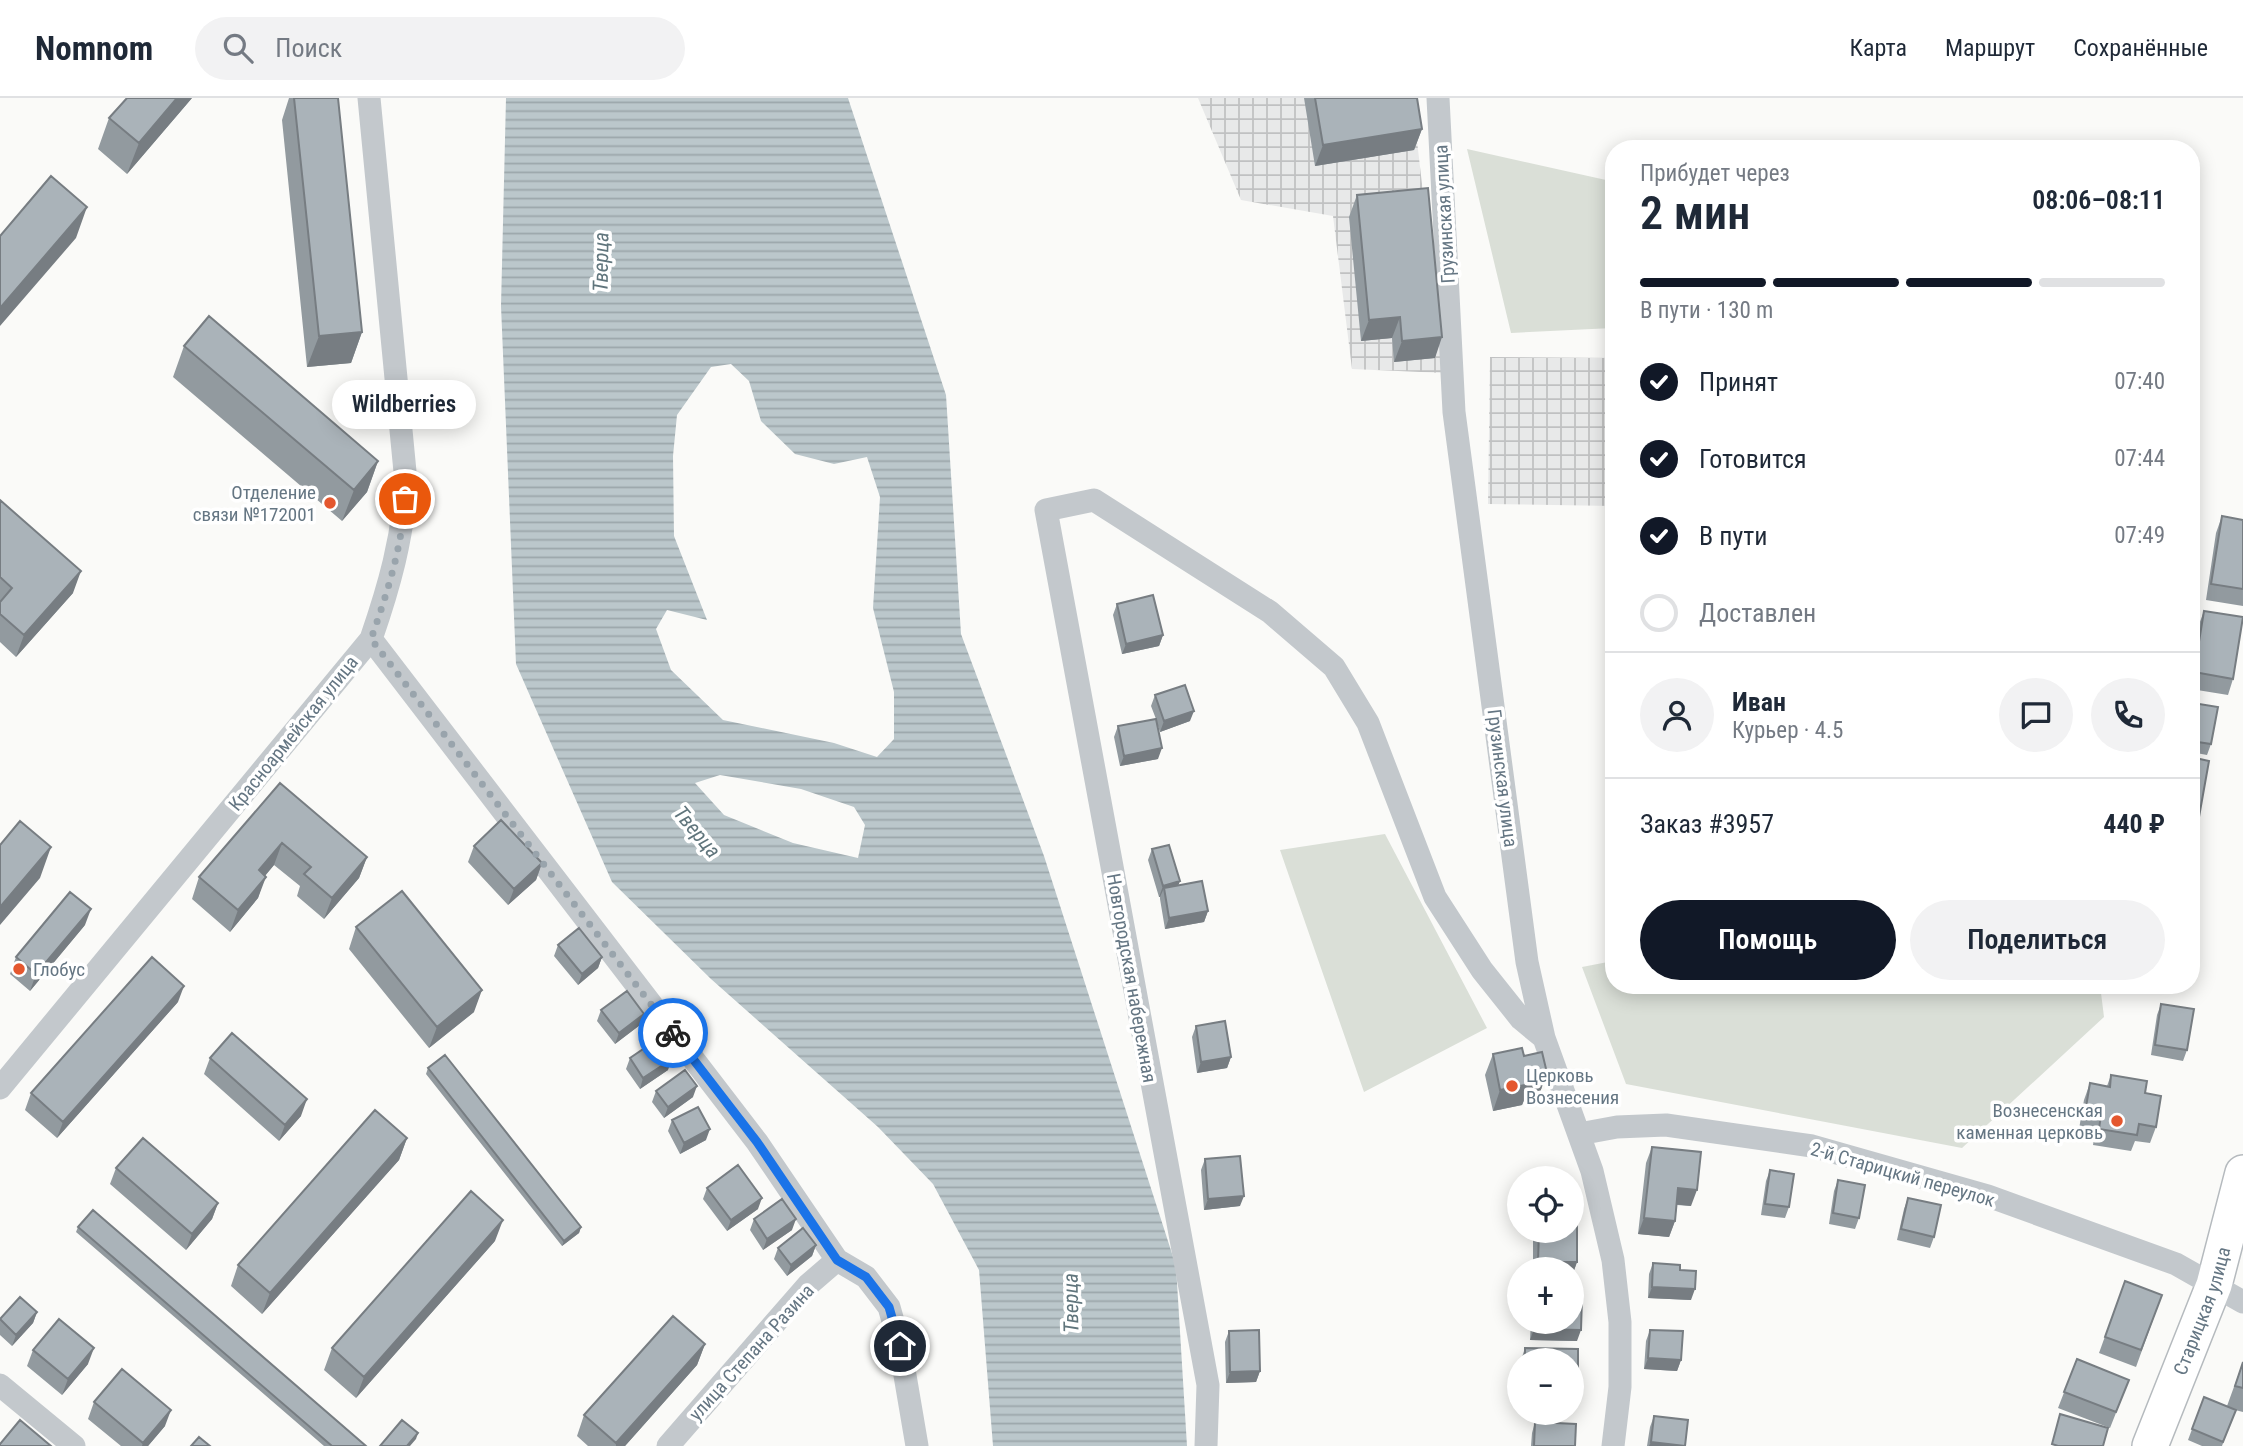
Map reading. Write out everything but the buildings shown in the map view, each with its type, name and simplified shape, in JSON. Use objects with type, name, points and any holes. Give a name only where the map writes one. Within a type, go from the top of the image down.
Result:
[{"type":"main road","name":"Старицкая улица","points":[[2150,1446],[2228,1294],[2243,1173]]},
{"type":"street","name":"Красноармейская улица","points":[[0,1088],[371,639],[390,586],[404,516],[406,482],[369,98]]},
{"type":"street","name":"Грузинская улица","points":[[1438,98],[1454,412],[1527,962],[1544,1038],[1592,1171],[1613,1260],[1620,1322],[1620,1387],[1613,1446]]},
{"type":"street","name":"Новгородская набережная","points":[[1206,1446],[1208,1385],[1046,510],[1094,500],[1270,612],[1334,667],[1368,723],[1435,897],[1482,970],[1521,1019],[1544,1038]]},
{"type":"street","points":[[371,639],[757,1142],[837,1260],[866,1277],[889,1307],[900,1346],[916,1446]]},
{"type":"street","name":"2-й Старицкий переулок","points":[[1579,1134],[1617,1127],[1666,1125],[1812,1146],[1988,1196],[2175,1264],[2228,1294]]},
{"type":"street","name":"улица Степана Разина","points":[[668,1446],[808,1285],[837,1260]]},
{"type":"street","points":[[0,1385],[74,1446]]},
{"type":"shaded area","points":[[1198,98],[1412,98],[1444,373],[1352,369],[1333,216],[1241,200]]},
{"type":"shaded area","points":[[1467,149],[1605,180],[1605,328],[1511,333]]},
{"type":"shaded area","points":[[1490,357],[1605,358],[1605,506],[1488,504]]},
{"type":"shaded area","points":[[1385,834],[1487,1028],[1364,1092],[1280,850]]},
{"type":"shaded area","points":[[1605,963],[1605,994],[2101,994],[2104,1017],[1962,1148],[1626,1084],[1582,967]]},
{"type":"water","name":"Тверца","points":[[506,98],[848,98],[946,395],[961,634],[1044,856],[1176,1266],[1187,1446],[993,1446],[979,1270],[933,1184],[878,1127],[711,979],[612,882],[516,664],[501,306]],"holes":[[[731,364],[749,381],[761,421],[795,454],[834,464],[867,457],[880,497],[873,608],[894,692],[894,739],[877,757],[834,743],[723,720],[671,670],[656,629],[667,610],[707,620],[674,536],[673,456],[677,415],[711,367]],[[720,775],[801,789],[854,807],[865,825],[858,858],[793,843],[724,815],[695,783]]]},
{"type":"way so far","points":[[405,499],[390,586],[371,639],[673,1033]]},
{"type":"place","name":"Wildberries","points":[[405,499]]},
{"type":"place","name":"Отделение связи №172001","points":[[330,503]]},
{"type":"place","name":"Глобус","points":[[19,969]]},
{"type":"place","name":"Церковь Вознесения","points":[[1512,1086]]},
{"type":"place","name":"Вознесенская каменная церковь","points":[[2117,1121]]},
{"type":"route","points":[[673,1033],[757,1142],[837,1260],[866,1277],[889,1307],[900,1346]]}]
